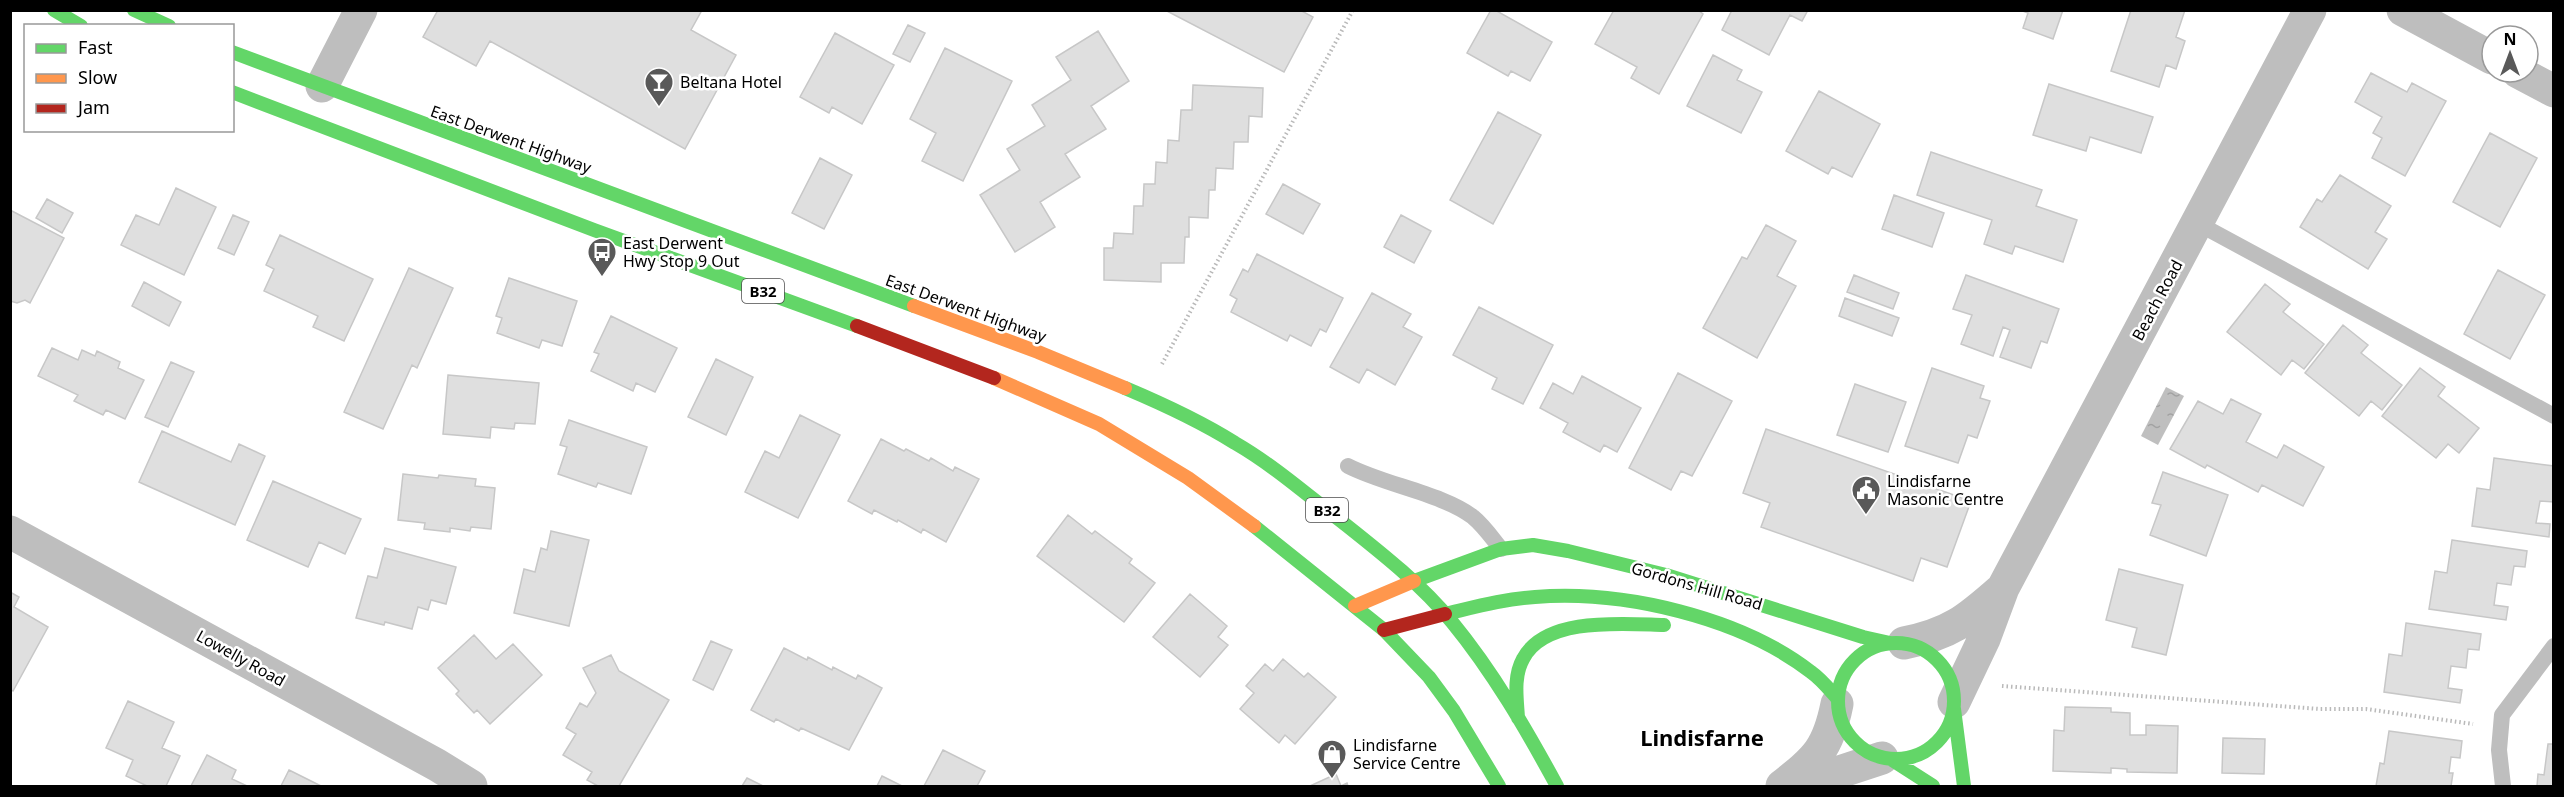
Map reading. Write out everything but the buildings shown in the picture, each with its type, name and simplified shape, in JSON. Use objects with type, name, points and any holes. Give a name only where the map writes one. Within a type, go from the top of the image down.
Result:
[{"type":"main road","points":[[54,10],[78,24]]},
{"type":"main road","points":[[134,10],[165,24]]},
{"type":"main road","name":"East Derwent Highway","points":[[234,53],[1038,352],[1145,396],[1235,443],[1297,486],[1414,581],[1445,615],[1472,650],[1518,717],[1557,786]]},
{"type":"main road","name":"B32","points":[[234,93],[594,230],[960,364],[1023,389],[1099,424],[1188,478],[1269,537],[1384,630],[1429,676],[1454,711],[1499,786]]},
{"type":"main road","name":"Gordons Hill Road","points":[[1355,606],[1414,581],[1501,549],[1533,545],[1666,575],[1863,637],[1897,643]]},
{"type":"main road","name":"Gordons Hill Road","points":[[1384,630],[1506,600],[1562,596],[1642,606],[1728,627],[1788,654],[1819,676],[1837,701]]},
{"type":"main road","points":[[1518,717],[1516,691],[1518,672],[1526,656],[1538,641],[1555,630],[1599,625],[1728,627]]},
{"type":"main road","points":[[1933,786],[1887,758],[1868,752],[1851,738],[1840,719],[1837,701],[1842,678],[1853,661],[1870,648],[1897,643],[1930,653],[1948,674],[1957,698],[1964,786]]},
{"type":"main road","points":[[1887,758],[1913,757],[1933,746],[1947,730],[1957,698]]},
{"type":"street","points":[[322,86],[361,10]]},
{"type":"street","name":"Beach Road","points":[[1957,698],[1984,639],[2003,588],[2310,10]]},
{"type":"street","points":[[2403,10],[2480,52]]},
{"type":"street","name":"Lowelly Road","points":[[10,532],[437,765],[471,786]]},
{"type":"street","name":"Beach Road","points":[[1897,643],[1924,639],[1951,629],[1973,615],[2003,588]]},
{"type":"street","points":[[1782,786],[1823,748],[1831,732],[1837,701]]},
{"type":"street","points":[[1797,786],[1887,758]]},
{"type":"lane","points":[[2197,223],[2553,416]]},
{"type":"lane","points":[[1348,466],[1377,480],[1462,510],[1480,523],[1501,549]]},
{"type":"lane","points":[[2503,786],[2499,750],[2499,728],[2502,715],[2553,646]]},
{"type":"path","points":[[1145,396],[1353,10]]},
{"type":"path","points":[[1957,698],[2366,709],[2499,728]]},
{"type":"water","points":[[2166,387],[2184,396],[2158,445],[2141,436]]},
{"type":"traffic: fast","points":[[54,10],[78,24]]},
{"type":"traffic: fast","points":[[134,10],[165,24]]},
{"type":"traffic: fast","points":[[234,53],[914,306]]},
{"type":"traffic: fast","points":[[234,93],[594,230],[857,326]]},
{"type":"traffic: fast","points":[[1125,388],[1195,420],[1263,461],[1385,556],[1413,581],[1452,622],[1481,661],[1521,722],[1557,786]]},
{"type":"traffic: fast","points":[[1254,526],[1384,630],[1429,677],[1454,711],[1499,786]]},
{"type":"traffic: fast","points":[[1414,581],[1501,549],[1533,545],[1568,551],[1666,575],[1863,637],[1890,643]]},
{"type":"traffic: fast","points":[[1445,614],[1501,601],[1535,597],[1605,598],[1642,603],[1716,622],[1750,636],[1811,672],[1837,698]]},
{"type":"traffic: fast","points":[[1518,718],[1516,688],[1520,666],[1534,645],[1549,635],[1587,625],[1664,625]]},
{"type":"traffic: fast","points":[[1896,643],[1918,647],[1937,660],[1950,679],[1954,701],[1950,723],[1937,742],[1918,755],[1896,759],[1874,755],[1855,742],[1842,723],[1838,701],[1842,679],[1855,660],[1874,647],[1896,643]]},
{"type":"traffic: fast","points":[[1954,709],[1964,786]]},
{"type":"traffic: fast","points":[[1891,759],[1933,786]]},
{"type":"traffic: slow","points":[[914,306],[1038,352],[1125,388]]},
{"type":"traffic: slow","points":[[994,378],[1099,424],[1188,478],[1254,526]]},
{"type":"traffic: slow","points":[[1355,606],[1414,581]]},
{"type":"traffic: jam","points":[[857,326],[994,378]]},
{"type":"traffic: jam","points":[[1384,630],[1445,614]]},
{"type":"place","name":"Beltana Hotel","points":[[659,108]]},
{"type":"place","name":"East Derwent Hwy Stop 9 Out","points":[[602,278]]},
{"type":"place","name":"Lindisfarne Masonic Centre","points":[[1866,516]]},
{"type":"place","name":"Lindisfarne Service Centre","points":[[1332,780]]},
{"type":"district","name":"Lindisfarne","points":[[1702,737]]}]
